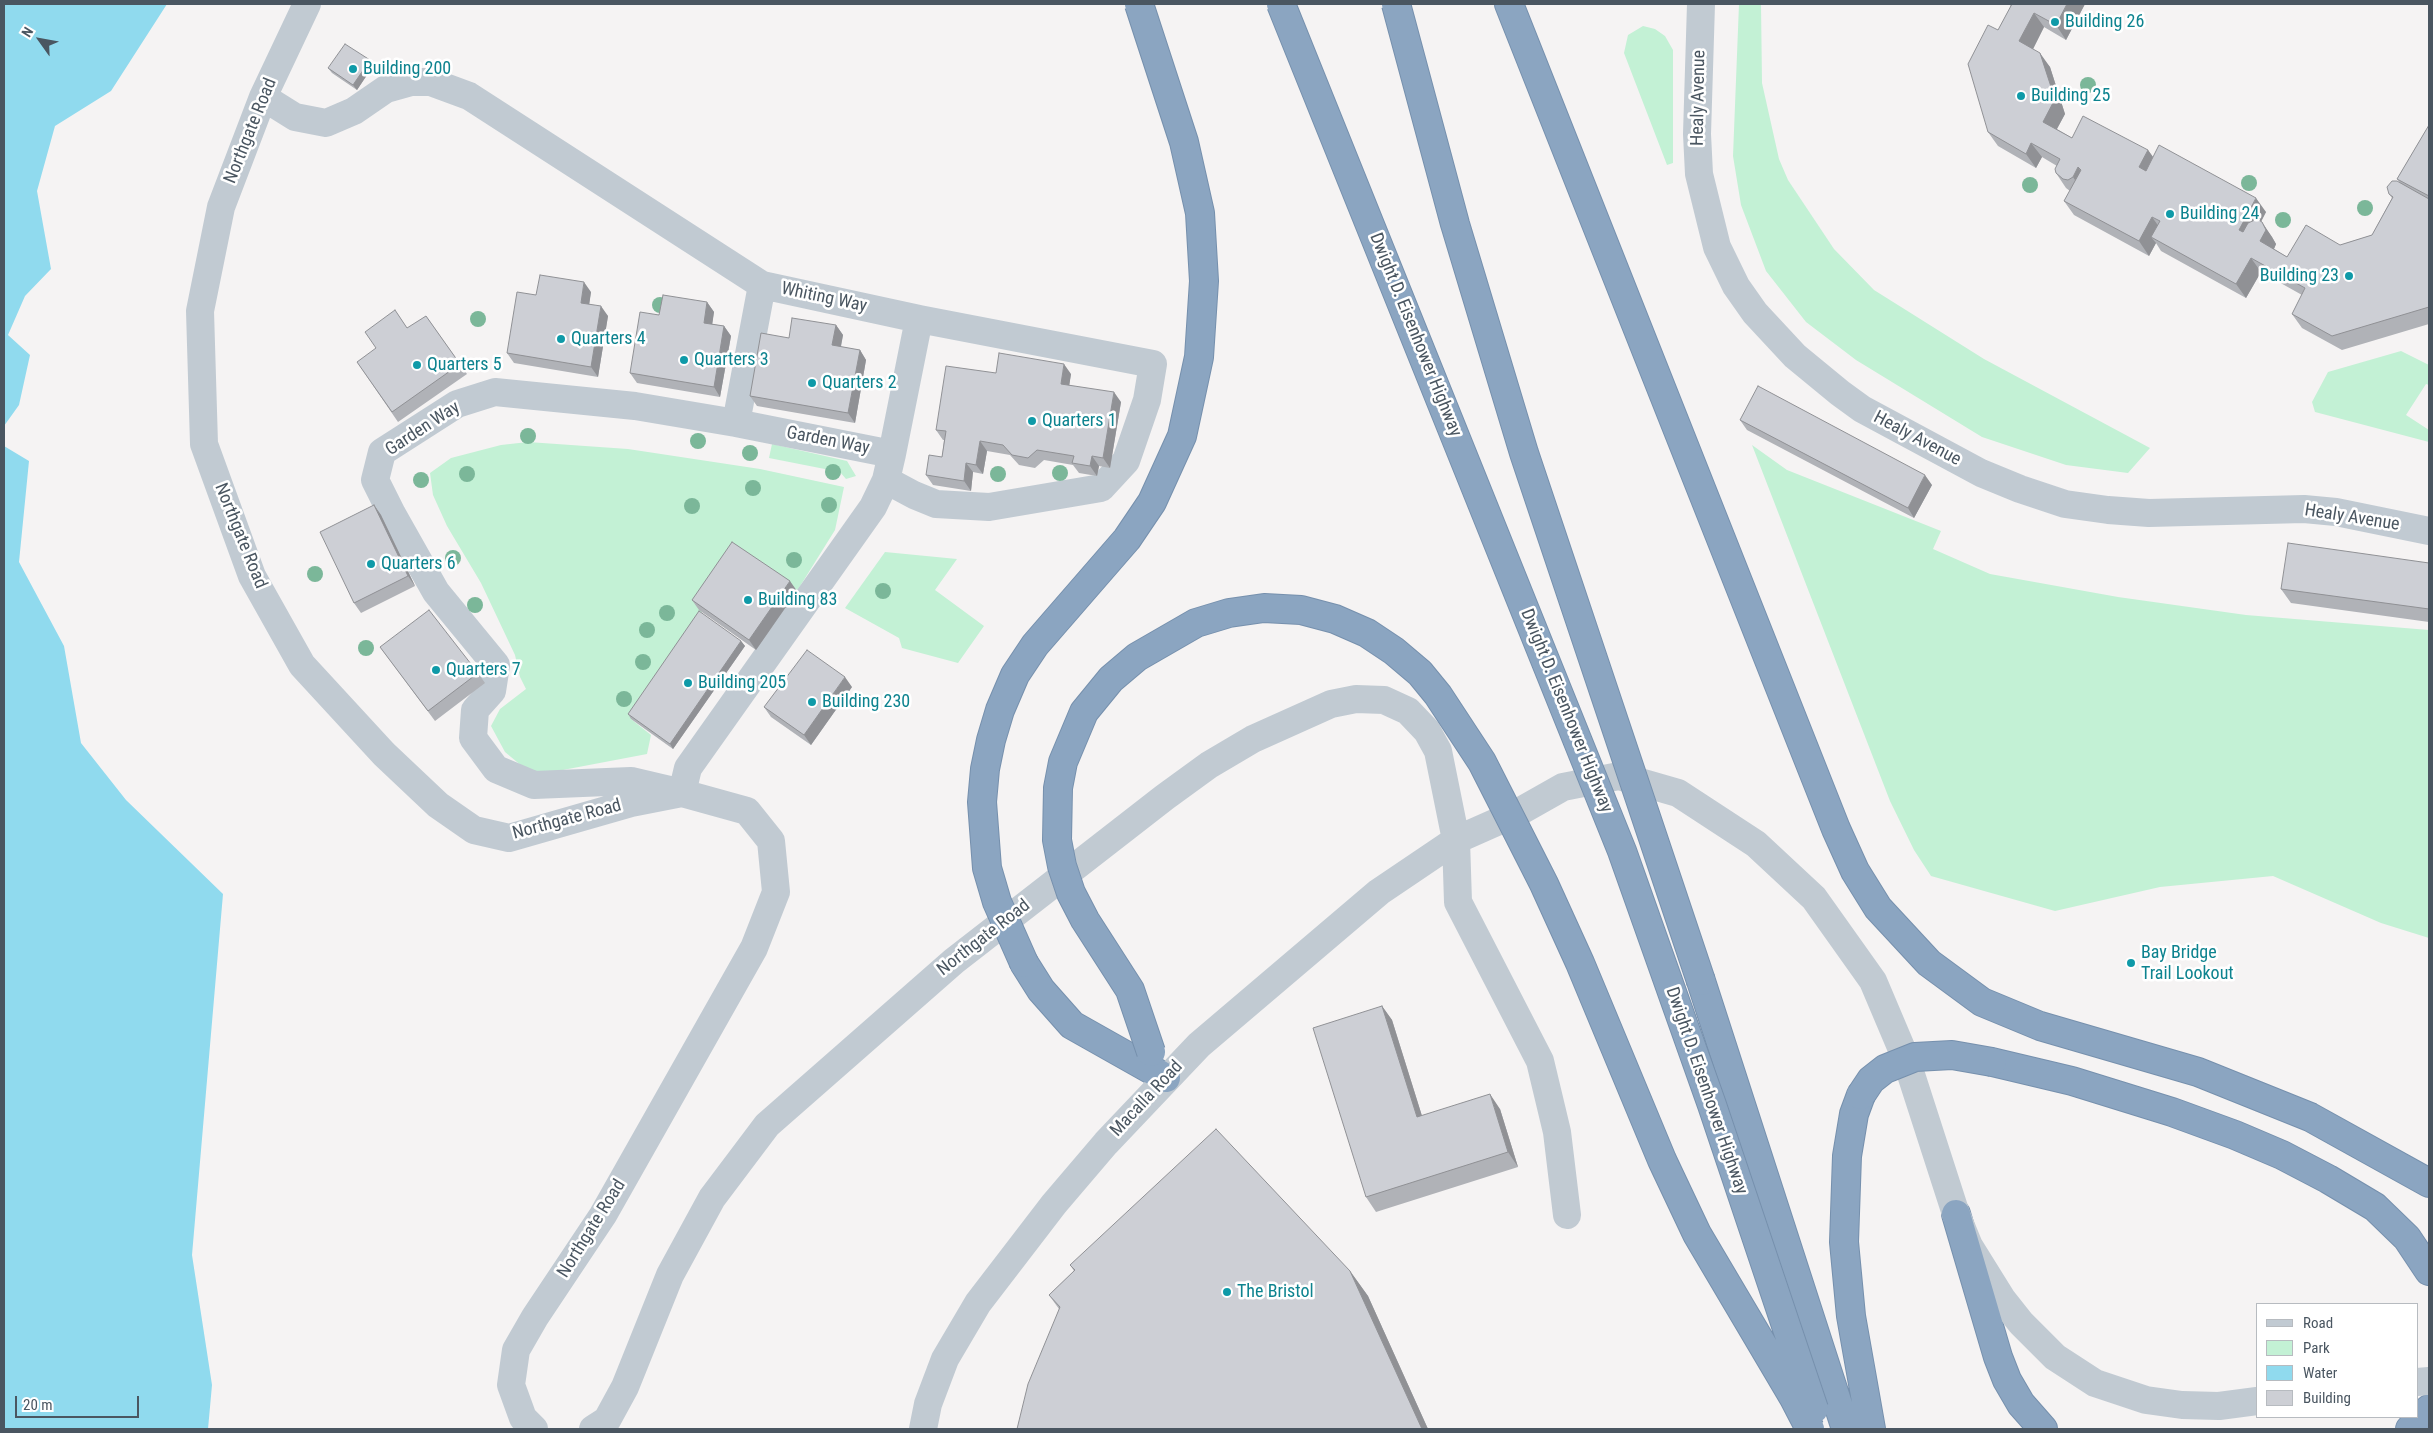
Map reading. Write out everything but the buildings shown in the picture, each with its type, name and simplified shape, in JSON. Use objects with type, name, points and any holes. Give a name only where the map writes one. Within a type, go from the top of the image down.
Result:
[{"type":"highway","points":[[1139,4],[1184,142],[1200,212],[1204,281],[1203,320],[1192,398],[1182,436],[1152,502],[1127,540],[1035,645],[1015,675],[1000,710],[991,740],[985,770],[982,802],[987,868],[997,902],[1024,963],[1041,990],[1072,1025],[1145,1057],[1166,1078]]},
{"type":"highway","name":"Dwight D. Eisenhower Highway","points":[[1281,4],[1622,851],[1724,1142],[1821,1429]]},
{"type":"highway","name":"Dwight D. Eisenhower Highway","points":[[1396,4],[1456,224],[1524,453],[1701,981],[1846,1429]]},
{"type":"highway","points":[[1509,4],[1825,802],[1855,871],[1878,908],[1929,964],[1957,986],[1982,1002],[2025,1021],[2198,1072],[2310,1117],[2429,1183]]},
{"type":"highway","points":[[1145,1057],[1130,990],[1085,920],[1071,893],[1062,866],[1057,840],[1057,797],[1062,762],[1084,712],[1111,679],[1137,657],[1196,623],[1229,613],[1264,608],[1301,610],[1335,619],[1367,634],[1394,651],[1420,673],[1438,695],[1482,762],[1544,884],[1580,963],[1658,1151],[1697,1234],[1794,1398],[1810,1429]]},
{"type":"highway","points":[[1872,1429],[1851,1316],[1844,1242],[1848,1148],[1854,1114],[1861,1095],[1872,1080],[1885,1068],[1915,1057],[1952,1056],[1992,1062],[2072,1081],[2172,1112],[2235,1135],[2282,1155],[2375,1207],[2407,1238],[2429,1271]]},
{"type":"highway","points":[[1956,1214],[1998,1357],[2021,1404],[2043,1429]]},
{"type":"highway","points":[[2410,1429],[2429,1409]]},
{"type":"street","name":"Northgate Road","points":[[307,4],[263,97],[220,207],[200,310],[204,444],[252,576],[302,665],[384,754],[438,804],[474,830],[509,838],[632,803],[682,793],[747,811],[771,841],[776,892],[754,948],[603,1215],[535,1317],[516,1350],[511,1385],[523,1418],[534,1429]]},
{"type":"street","name":"Healy Avenue","points":[[1702,4],[1697,134],[1699,174],[1718,248],[1736,286],[1755,313],[1796,356],[1862,409],[1981,473],[2020,489],[2065,504],[2108,510],[2149,512],[2304,509],[2336,512],[2429,531]]},
{"type":"street","name":"Whiting Way","points":[[263,97],[294,117],[326,123],[354,111],[386,89],[411,82],[431,82],[469,96],[762,285],[919,319],[1153,364],[1147,400],[1126,461],[1101,488],[990,508],[936,504],[886,480]]},
{"type":"street","points":[[736,423],[762,285]]},
{"type":"street","points":[[682,793],[688,768],[873,507],[886,480],[919,319]]},
{"type":"street","name":"Garden Way","points":[[682,793],[631,781],[534,785],[496,769],[473,738],[475,710],[492,691],[496,665],[436,592],[375,480],[382,452],[457,404],[495,392],[635,406],[736,423],[892,454]]},
{"type":"street","name":"Northgate Road","points":[[593,1429],[607,1420],[625,1387],[670,1275],[712,1198],[767,1125],[954,961],[1209,765],[1253,739],[1330,704],[1356,698],[1384,700],[1408,712],[1427,731],[1438,751],[1456,840],[1458,902],[1540,1061],[1557,1132],[1567,1215]]},
{"type":"street","name":"Macalla Road","points":[[923,1429],[928,1404],[945,1359],[978,1303],[1054,1204],[1106,1143],[1166,1078],[1232,1014],[1372,898],[1456,840],[1517,813],[1563,787],[1619,776],[1678,793],[1756,844],[1814,898],[1873,981],[1906,1059],[1956,1214],[1969,1246],[2002,1299],[2020,1323],[2054,1357],[2096,1383],[2146,1400],[2182,1405],[2219,1406],[2256,1401]]},
{"type":"green space","points":[[1739,4],[1761,4],[1762,83],[1779,159],[1788,180],[1834,249],[1874,290],[1984,359],[2150,448],[2128,473],[2066,465],[1982,437],[1856,360],[1806,322],[1766,271],[1741,205],[1733,156]]},
{"type":"green space","points":[[1643,26],[1655,29],[1665,36],[1673,50],[1673,163],[1667,165],[1624,53],[1628,35]]},
{"type":"green space","points":[[2401,351],[2429,365],[2429,385],[2426,384],[2406,415],[2429,430],[2429,442],[2315,412],[2312,402],[2328,372]]},
{"type":"green space","points":[[528,442],[628,449],[760,469],[844,487],[835,530],[797,591],[702,612],[631,719],[651,735],[647,754],[547,773],[529,772],[505,752],[491,726],[500,709],[526,689],[520,677],[515,655],[481,583],[447,526],[433,495],[430,473],[451,458],[501,445]]},
{"type":"green space","points":[[772,444],[847,461],[856,476],[846,479],[840,472],[769,458]]},
{"type":"green space","points":[[1752,445],[1787,470],[1941,531],[1933,549],[1990,574],[2118,597],[2246,615],[2429,630],[2429,938],[2381,923],[2273,876],[2160,887],[2055,911],[1931,876],[1914,850],[1890,801]]},
{"type":"green space","points":[[885,552],[957,559],[935,590],[984,626],[958,663],[902,648],[899,638],[845,608]]},
{"type":"water","points":[[4,4],[167,4],[111,91],[55,126],[37,191],[51,269],[25,296],[8,335],[30,355],[19,405],[4,426]]},
{"type":"water","points":[[4,446],[29,461],[19,562],[64,646],[81,743],[126,800],[223,894],[192,1255],[212,1385],[208,1429],[4,1429]]},
{"type":"place","name":"Building 26","points":[[2055,22]]},
{"type":"place","name":"Building 200","points":[[353,69]]},
{"type":"place","name":"Building 25","points":[[2021,96]]},
{"type":"place","name":"Building 24","points":[[2170,214]]},
{"type":"place","name":"Building 23","points":[[2349,276]]},
{"type":"place","name":"Quarters 4","points":[[561,339]]},
{"type":"place","name":"Quarters 3","points":[[684,360]]},
{"type":"place","name":"Quarters 5","points":[[417,365]]},
{"type":"place","name":"Quarters 2","points":[[812,383]]},
{"type":"place","name":"Quarters 1","points":[[1032,421]]},
{"type":"place","name":"Quarters 6","points":[[371,564]]},
{"type":"place","name":"Building 83","points":[[748,600]]},
{"type":"place","name":"Quarters 7","points":[[436,670]]},
{"type":"place","name":"Building 205","points":[[688,683]]},
{"type":"place","name":"Building 230","points":[[812,702]]},
{"type":"place","name":"Bay Bridge Trail Lookout","points":[[2131,963]]},
{"type":"place","name":"The Bristol","points":[[1227,1292]]}]
